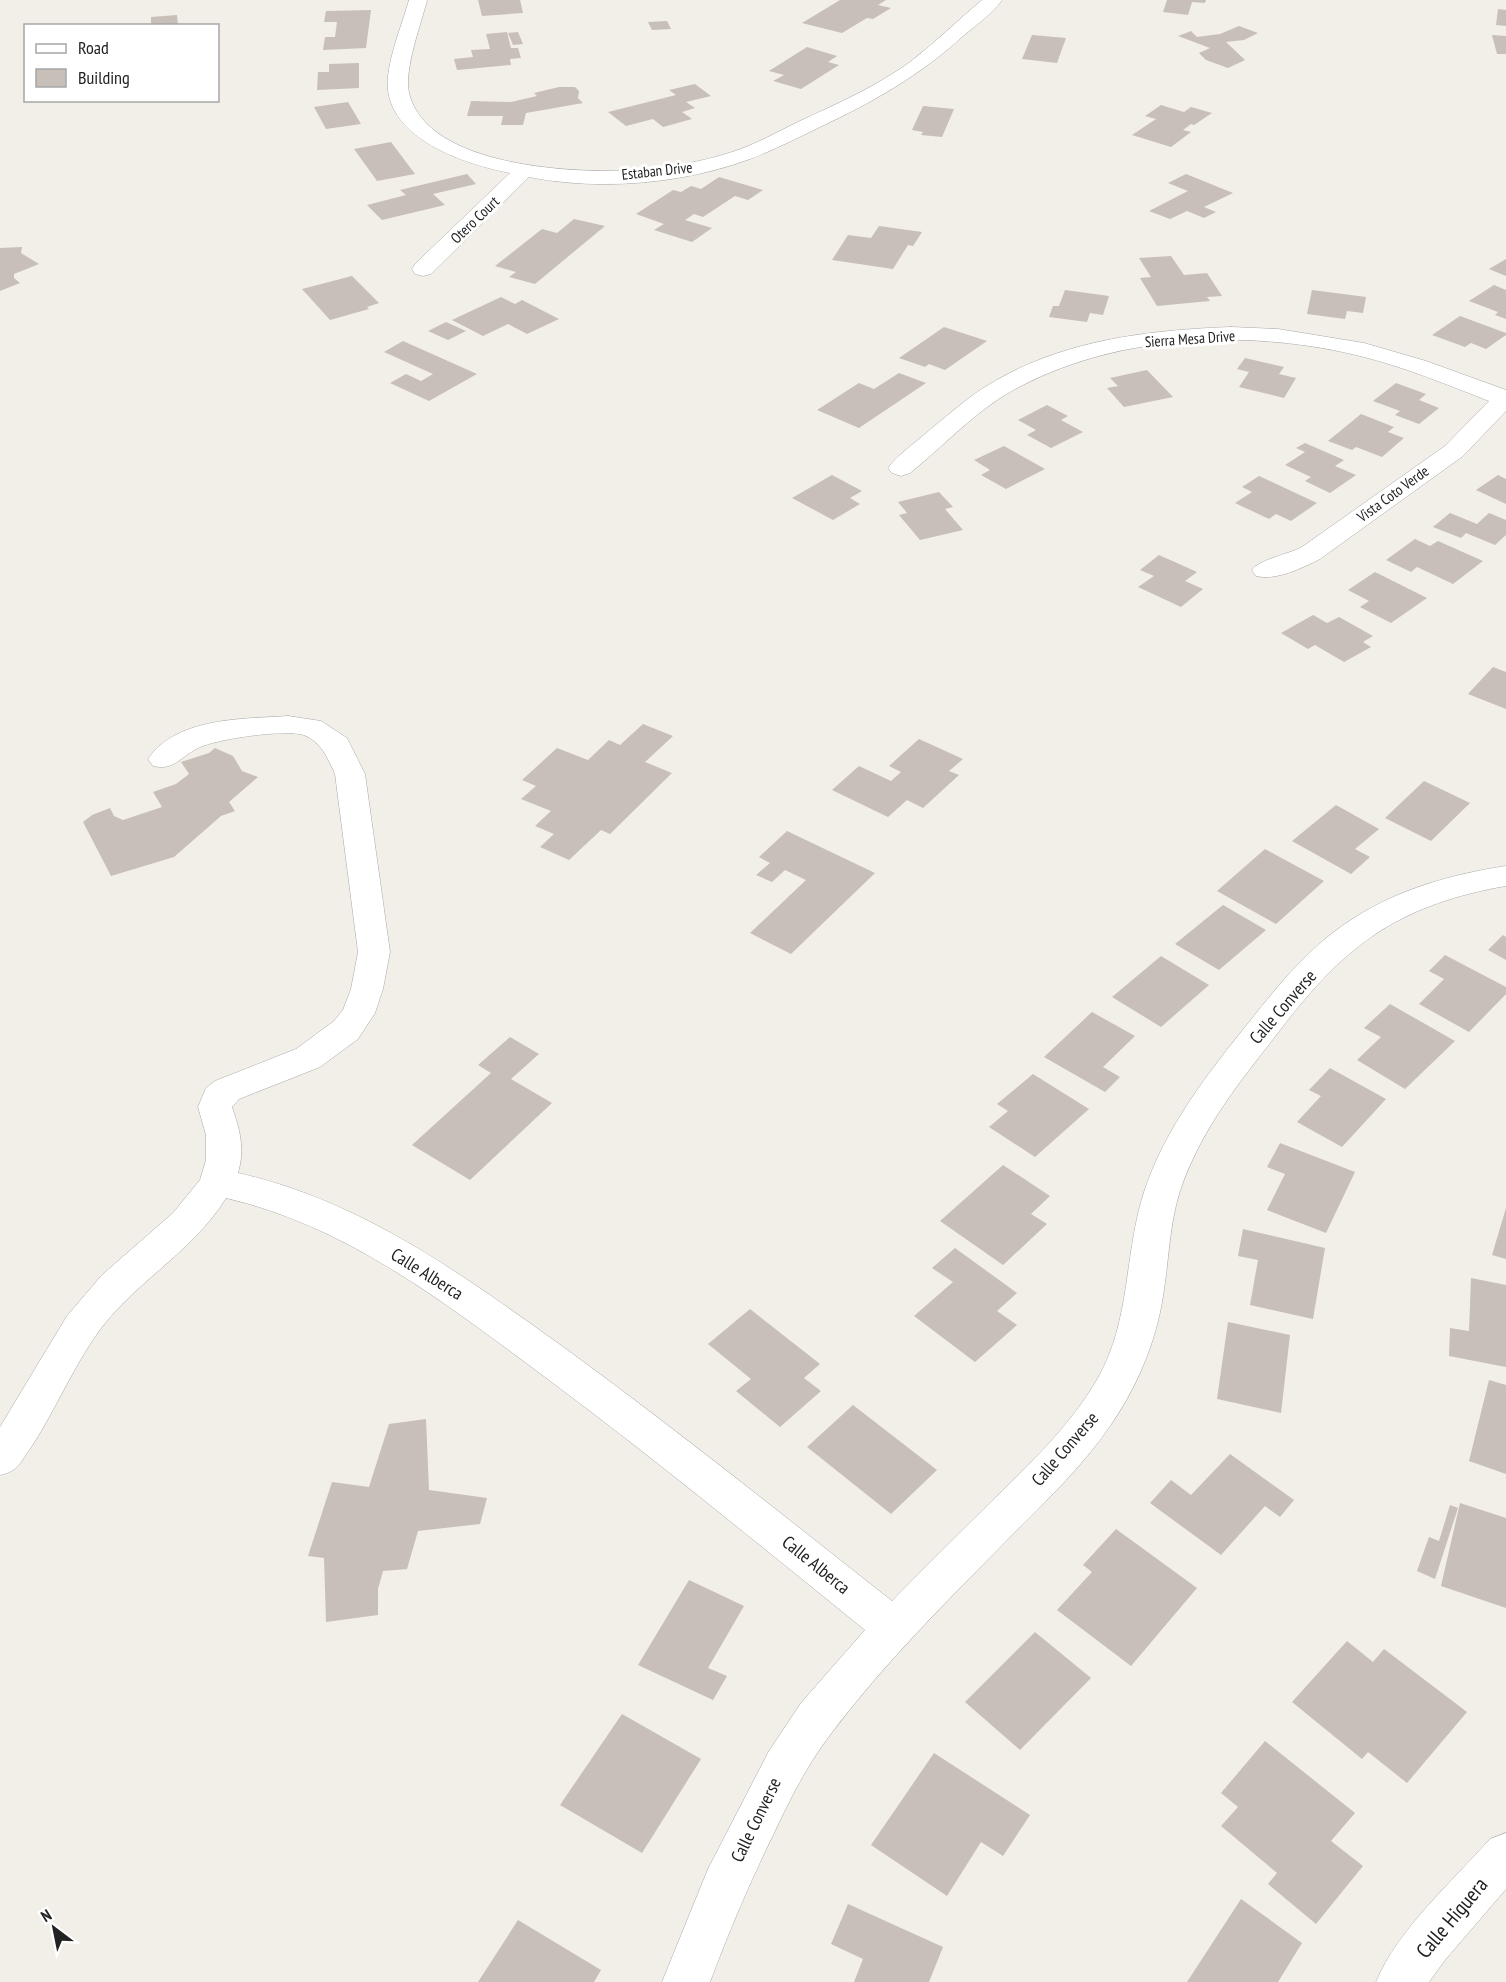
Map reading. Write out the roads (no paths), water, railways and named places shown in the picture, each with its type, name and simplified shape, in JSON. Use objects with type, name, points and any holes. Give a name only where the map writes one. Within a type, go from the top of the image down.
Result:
[{"type":"street","name":"Estaban Drive","points":[[418,0],[398,76],[398,88],[405,111],[424,132],[447,147],[477,159],[525,170],[584,176],[635,175],[680,170],[741,155],[863,100],[905,74],[948,42],[993,0]]},
{"type":"street","name":"Otero Court","points":[[423,269],[525,170]]},
{"type":"street","name":"Sierra Mesa Drive","points":[[901,468],[991,393],[1012,381],[1042,367],[1086,352],[1154,340],[1240,335],[1334,344],[1390,357],[1506,398]]},
{"type":"street","name":"Vista Coto Verde","points":[[1265,570],[1295,561],[1311,553],[1454,451],[1506,398]]},
{"type":"street","points":[[0,1458],[24,1426],[68,1345],[85,1320],[125,1276],[194,1217],[217,1182],[225,1162],[226,1143],[223,1123],[215,1107],[218,1097],[227,1090],[308,1058],[328,1045],[346,1029],[358,1013],[367,989],[374,952],[350,774],[337,745],[311,727],[256,725],[217,729],[198,736],[163,759]]},
{"type":"street","name":"Calle Converse","points":[[686,1982],[719,1896],[785,1762],[815,1718],[894,1628],[1069,1449],[1096,1414],[1118,1378],[1133,1340],[1143,1302],[1153,1232],[1161,1196],[1173,1160],[1192,1124],[1225,1077],[1291,992],[1339,945],[1365,926],[1394,910],[1457,886],[1506,876]]},
{"type":"street","name":"Calle Alberca","points":[[217,1182],[267,1194],[338,1221],[445,1282],[644,1428],[894,1628]]},
{"type":"street","name":"Calle Higuera","points":[[1401,1982],[1428,1943],[1506,1855]]}]
